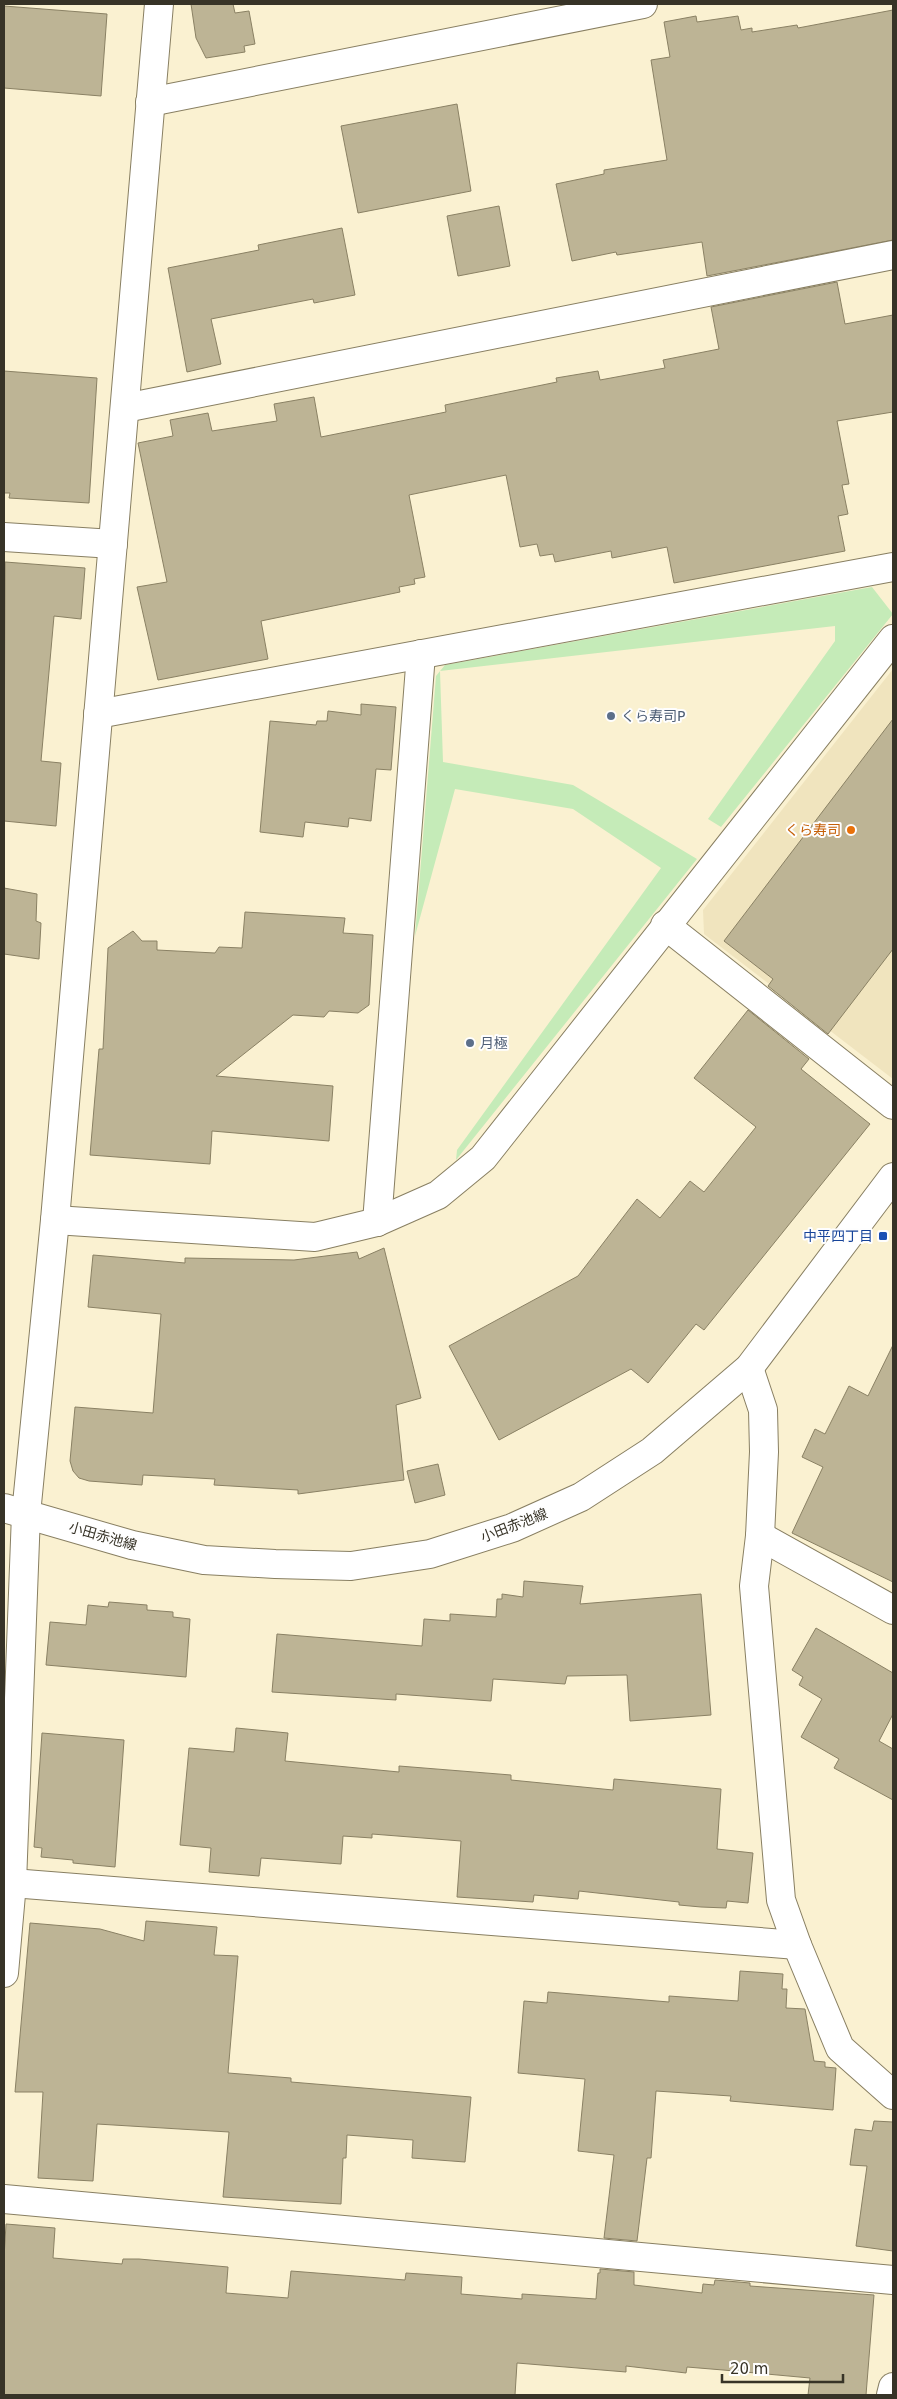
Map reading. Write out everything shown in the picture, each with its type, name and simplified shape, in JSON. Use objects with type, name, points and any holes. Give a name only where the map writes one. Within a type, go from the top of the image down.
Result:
[{"type":"street","points":[[4,1973],[12,1883],[15,1511],[55,1220],[159,4]]},
{"type":"street","points":[[150,102],[643,4]]},
{"type":"street","points":[[125,408],[893,255]]},
{"type":"street","points":[[4,537],[113,544]]},
{"type":"street","points":[[98,714],[893,568]]},
{"type":"street","points":[[55,1220],[315,1237],[377,1222],[438,1195],[483,1158],[893,638]]},
{"type":"street","points":[[377,1222],[421,654]]},
{"type":"street","points":[[665,926],[893,1105]]},
{"type":"street","name":"小田赤池線","points":[[15,1511],[132,1546],[204,1560],[275,1564],[352,1566],[430,1554],[512,1528],[581,1497],[652,1451],[749,1368],[893,1177]]},
{"type":"street","points":[[749,1368],[763,1410],[764,1452],[760,1536],[754,1586],[781,1900],[797,1945],[840,2048],[893,2095]]},
{"type":"street","points":[[760,1536],[893,1610]]},
{"type":"street","points":[[12,1883],[797,1945]]},
{"type":"street","points":[[4,2199],[893,2280]]},
{"type":"street","points":[[891,2395],[893,2387]]},
{"type":"shaded area","name":"くら寿司","points":[[893,669],[893,1079],[704,934],[703,910]]},
{"type":"green space","points":[[872,587],[893,614],[721,827],[708,819],[835,641],[835,626],[440,671],[445,665]]},
{"type":"green space","points":[[440,671],[443,762],[573,785],[697,859],[456,1160],[457,1150],[661,868],[573,809],[455,789],[415,936],[436,676]]},
{"type":"building","points":[[191,4],[233,4],[235,13],[249,11],[255,44],[244,46],[245,52],[206,58],[196,38]]},
{"type":"building","points":[[4,6],[107,14],[101,96],[4,88]]},
{"type":"building","points":[[893,10],[893,240],[707,276],[702,242],[617,255],[616,252],[572,261],[556,184],[604,174],[604,170],[667,160],[651,60],[670,57],[664,22],[696,16],[697,22],[738,16],[741,30],[752,28],[752,32],[797,25],[798,28]]},
{"type":"building","points":[[457,104],[471,191],[358,213],[341,126]]},
{"type":"building","points":[[499,206],[510,266],[458,276],[447,216]]},
{"type":"building","points":[[342,228],[355,295],[314,303],[313,299],[211,319],[221,364],[187,372],[168,268],[259,250],[258,245]]},
{"type":"building","points":[[837,282],[845,324],[893,315],[893,412],[837,421],[849,484],[842,485],[848,514],[838,516],[845,551],[674,583],[667,547],[612,558],[611,551],[555,562],[553,554],[540,556],[537,544],[520,547],[506,475],[409,495],[425,577],[414,579],[415,584],[399,587],[400,592],[261,621],[268,659],[158,680],[137,587],[167,582],[138,443],[173,436],[170,420],[208,413],[212,431],[277,421],[274,404],[314,397],[321,437],[446,412],[445,405],[557,382],[556,378],[598,371],[600,380],[665,368],[663,360],[719,349],[711,307]]},
{"type":"building","points":[[4,371],[97,378],[89,503],[9,498],[10,493],[4,493]]},
{"type":"building","points":[[5,562],[85,568],[81,619],[54,616],[41,761],[61,763],[56,826],[4,821]]},
{"type":"building","points":[[361,704],[396,707],[391,770],[376,769],[371,821],[349,818],[348,827],[305,822],[303,837],[260,832],[270,721],[316,725],[317,721],[327,721],[328,711],[361,715]]},
{"type":"building","name":"くら寿司","points":[[893,719],[893,949],[828,1034],[768,986],[773,979],[724,941]]},
{"type":"building","points":[[4,888],[37,894],[36,921],[41,923],[39,959],[4,954]]},
{"type":"building","points":[[245,912],[345,918],[343,933],[373,935],[369,1005],[358,1013],[329,1011],[324,1017],[293,1015],[216,1076],[333,1086],[329,1141],[212,1131],[210,1164],[90,1155],[99,1049],[103,1049],[108,948],[133,931],[142,941],[157,941],[157,950],[215,953],[219,947],[242,948]]},
{"type":"building","points":[[748,1010],[809,1059],[801,1069],[870,1124],[704,1330],[696,1324],[648,1383],[631,1369],[499,1440],[449,1346],[578,1276],[637,1199],[660,1218],[690,1181],[704,1192],[756,1127],[694,1078]]},
{"type":"building","points":[[384,1248],[421,1398],[396,1405],[404,1480],[298,1494],[298,1490],[214,1485],[215,1479],[143,1475],[142,1485],[89,1481],[79,1478],[73,1471],[70,1461],[75,1407],[153,1413],[161,1314],[88,1307],[93,1255],[185,1263],[185,1258],[294,1260],[357,1252],[359,1259]]},
{"type":"building","points":[[893,1345],[893,1582],[792,1533],[823,1467],[802,1457],[815,1429],[825,1434],[849,1386],[868,1396]]},
{"type":"building","points":[[438,1464],[445,1495],[415,1503],[407,1471]]},
{"type":"building","points":[[524,1581],[583,1586],[580,1604],[701,1594],[711,1715],[630,1721],[627,1675],[567,1676],[565,1684],[493,1679],[491,1701],[396,1694],[396,1700],[272,1692],[277,1634],[422,1646],[424,1619],[450,1621],[450,1614],[496,1617],[497,1599],[502,1599],[502,1594],[523,1597]]},
{"type":"building","points":[[109,1602],[147,1605],[147,1610],[173,1612],[173,1617],[190,1619],[186,1677],[46,1665],[50,1622],[86,1625],[88,1605],[108,1607]]},
{"type":"building","points":[[816,1628],[893,1673],[893,1714],[879,1741],[893,1749],[893,1800],[834,1768],[839,1759],[801,1737],[822,1699],[799,1685],[803,1677],[792,1670]]},
{"type":"building","points":[[236,1728],[288,1733],[285,1761],[399,1772],[399,1766],[511,1775],[511,1780],[613,1790],[614,1779],[721,1789],[717,1849],[753,1853],[748,1903],[727,1901],[726,1908],[701,1907],[679,1905],[679,1902],[579,1891],[578,1899],[534,1895],[533,1902],[457,1897],[461,1841],[372,1834],[372,1838],[343,1836],[341,1864],[261,1858],[259,1876],[209,1872],[211,1848],[180,1845],[189,1748],[234,1752]]},
{"type":"building","points":[[42,1733],[124,1740],[115,1867],[73,1863],[73,1860],[41,1857],[42,1848],[34,1847]]},
{"type":"building","points":[[146,1921],[217,1927],[214,1955],[238,1956],[228,2073],[291,2078],[291,2082],[471,2097],[465,2162],[412,2158],[413,2140],[347,2135],[346,2158],[343,2158],[341,2204],[223,2197],[229,2132],[97,2124],[93,2181],[38,2178],[43,2092],[15,2092],[30,1923],[100,1929],[144,1941]]},
{"type":"building","points":[[740,1971],[783,1974],[782,1989],[787,1989],[786,2008],[805,2009],[814,2061],[825,2062],[825,2067],[836,2068],[833,2110],[730,2101],[731,2096],[656,2091],[651,2158],[647,2158],[637,2241],[604,2238],[614,2155],[578,2151],[585,2079],[518,2073],[524,2001],[547,2003],[548,1992],[669,2002],[669,1996],[738,2001]]},
{"type":"building","points":[[874,2121],[893,2122],[893,2251],[856,2246],[867,2166],[850,2165],[855,2129],[872,2131]]},
{"type":"building","points":[[6,2224],[55,2228],[53,2258],[122,2264],[123,2259],[139,2259],[228,2267],[226,2293],[288,2298],[291,2271],[405,2280],[406,2273],[462,2277],[461,2294],[522,2299],[522,2294],[596,2299],[600,2269],[634,2272],[634,2285],[702,2293],[703,2284],[714,2285],[715,2280],[750,2283],[750,2286],[874,2295],[866,2395],[808,2395],[810,2378],[723,2370],[687,2367],[686,2373],[626,2366],[626,2372],[517,2363],[515,2395],[4,2395],[4,2258]]},
{"type":"place","name":"くら寿司P","points":[[611,716]]},
{"type":"place","name":"くら寿司","points":[[851,830]]},
{"type":"place","name":"月極","points":[[470,1043]]},
{"type":"place","name":"中平四丁目","points":[[883,1236]]}]
